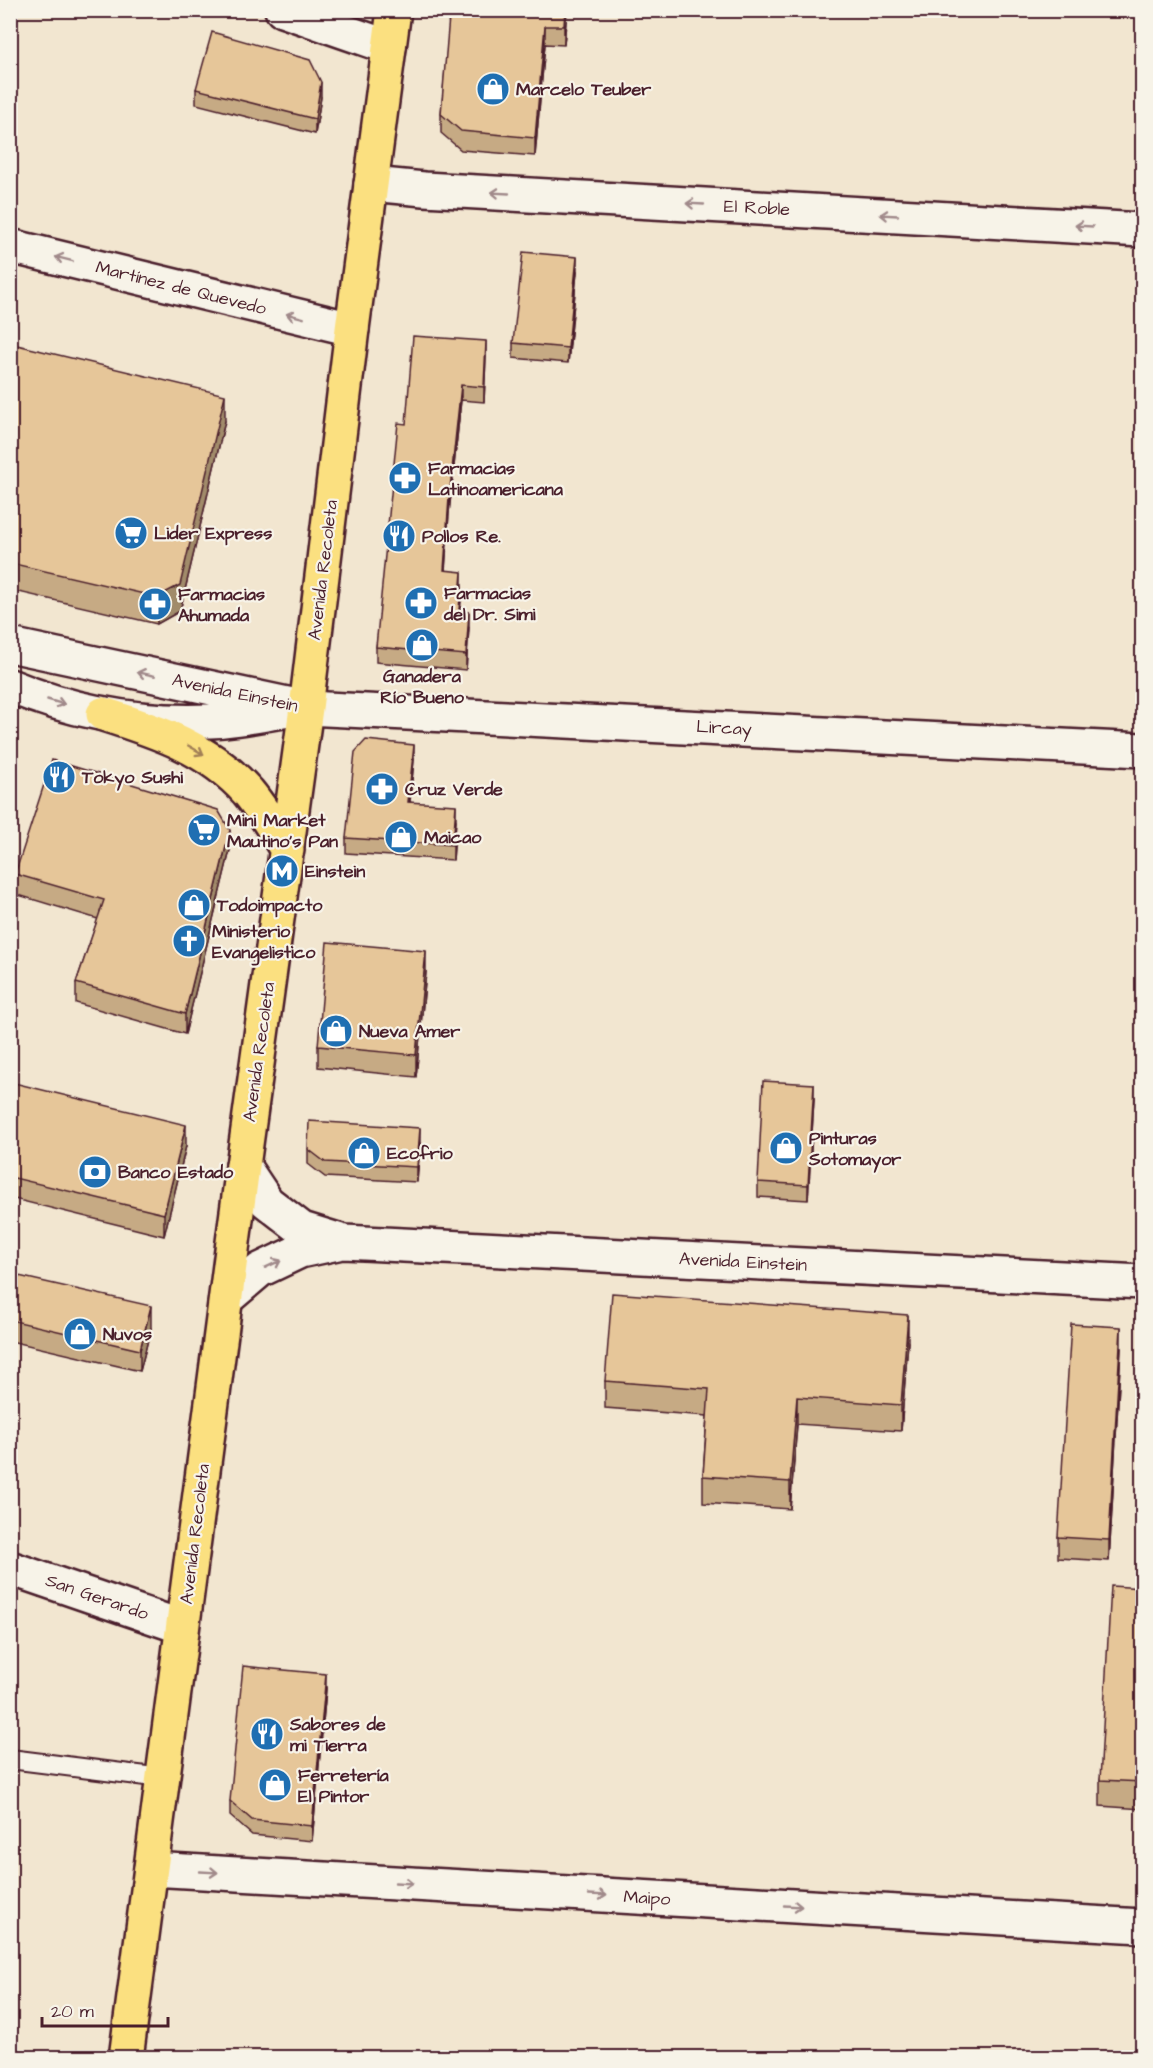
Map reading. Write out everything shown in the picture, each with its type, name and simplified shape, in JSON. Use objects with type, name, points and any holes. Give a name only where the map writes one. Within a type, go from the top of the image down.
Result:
[{"type":"main road","name":"Avenida Recoleta","points":[[126,2058],[243,1166],[306,708],[394,10]]},
{"type":"main road","points":[[103,714],[168,736],[212,760],[248,793],[287,850]]},
{"type":"street","points":[[282,10],[389,47]]},
{"type":"street","name":"El Roble","points":[[371,184],[434,190],[1143,230]]},
{"type":"street","name":"Martínez de Quevedo","points":[[10,246],[352,329]]},
{"type":"street","name":"Avenida Einstein","points":[[10,645],[306,708]]},
{"type":"street","name":"Avenida Einstein","points":[[10,686],[103,714],[160,720],[212,721],[306,708]]},
{"type":"street","name":"Lircay","points":[[306,708],[1143,750]]},
{"type":"street","name":"Avenida Einstein","points":[[243,1166],[267,1202],[302,1229],[344,1242],[1143,1282]]},
{"type":"street","name":"Avenida Einstein","points":[[226,1299],[260,1270],[300,1251],[344,1242]]},
{"type":"street","name":"San Gerardo","points":[[10,1568],[182,1627]]},
{"type":"street","name":"Maipo","points":[[151,1869],[1143,1926]]},
{"type":"lane","points":[[10,1759],[162,1778]]},
{"type":"building","name":"Marcelo Teuber","points":[[449,10],[565,10],[564,26],[545,26],[535,138],[461,131],[441,114]]},
{"type":"building","points":[[212,32],[310,60],[321,82],[315,119],[196,89]]},
{"type":"building","points":[[523,252],[577,257],[568,348],[513,343]]},
{"type":"building","points":[[413,336],[486,341],[484,387],[461,385],[444,570],[462,572],[459,610],[469,612],[466,655],[376,647],[398,423],[406,424]]},
{"type":"building","points":[[17,345],[225,395],[180,585],[157,597],[10,563],[10,373]]},
{"type":"building","points":[[366,740],[414,745],[408,802],[456,805],[453,845],[346,838],[355,752]]},
{"type":"building","points":[[52,760],[218,810],[230,830],[185,1014],[76,983],[104,900],[15,874]]},
{"type":"building","points":[[327,942],[426,951],[416,1055],[318,1046]]},
{"type":"building","name":"Pinturas Sotomayor","points":[[763,1081],[814,1084],[808,1185],[758,1182]]},
{"type":"building","name":"Banco Estado","points":[[10,1082],[186,1125],[164,1214],[10,1177]]},
{"type":"building","name":"Ecofrio","points":[[309,1121],[420,1128],[417,1167],[325,1162],[308,1149]]},
{"type":"building","points":[[10,1274],[151,1306],[140,1350],[10,1320]]},
{"type":"building","points":[[612,1293],[908,1315],[901,1405],[797,1397],[790,1482],[703,1476],[709,1389],[605,1381]]},
{"type":"building","points":[[1071,1324],[1121,1327],[1109,1540],[1058,1537]]},
{"type":"building","points":[[1111,1586],[1143,1588],[1143,1782],[1100,1780]]},
{"type":"building","points":[[243,1666],[326,1674],[312,1826],[252,1820],[230,1801]]},
{"type":"place","name":"Marcelo Teuber","points":[[493,89]]},
{"type":"place","name":"Farmacias Latinoamericana","points":[[405,478]]},
{"type":"place","name":"Lider Express","points":[[131,533]]},
{"type":"place","name":"Pollos Re.","points":[[399,536]]},
{"type":"place","name":"Farmacias del Dr. Simi","points":[[421,603]]},
{"type":"place","name":"Farmacias Ahumada","points":[[155,604]]},
{"type":"place","name":"Ganadera Río Bueno","points":[[422,645]]},
{"type":"place","name":"Tokyo Sushi","points":[[59,777]]},
{"type":"place","name":"Cruz Verde","points":[[382,789]]},
{"type":"place","name":"Mini Market Mautino's Pan","points":[[204,830]]},
{"type":"place","name":"Maicao","points":[[401,837]]},
{"type":"place","name":"Einstein","points":[[282,871]]},
{"type":"place","name":"Todoimpacto","points":[[194,905]]},
{"type":"place","name":"Ministerio Evangelistico","points":[[189,941]]},
{"type":"place","name":"Nueva Amer","points":[[336,1031]]},
{"type":"place","name":"Pinturas Sotomayor","points":[[786,1148]]},
{"type":"place","name":"Ecofrio","points":[[364,1153]]},
{"type":"place","name":"Banco Estado","points":[[95,1172]]},
{"type":"place","name":"Nuvos","points":[[80,1334]]},
{"type":"place","name":"Sabores de mi Tierra","points":[[267,1734]]},
{"type":"place","name":"Ferretería El Pintor","points":[[275,1785]]}]
